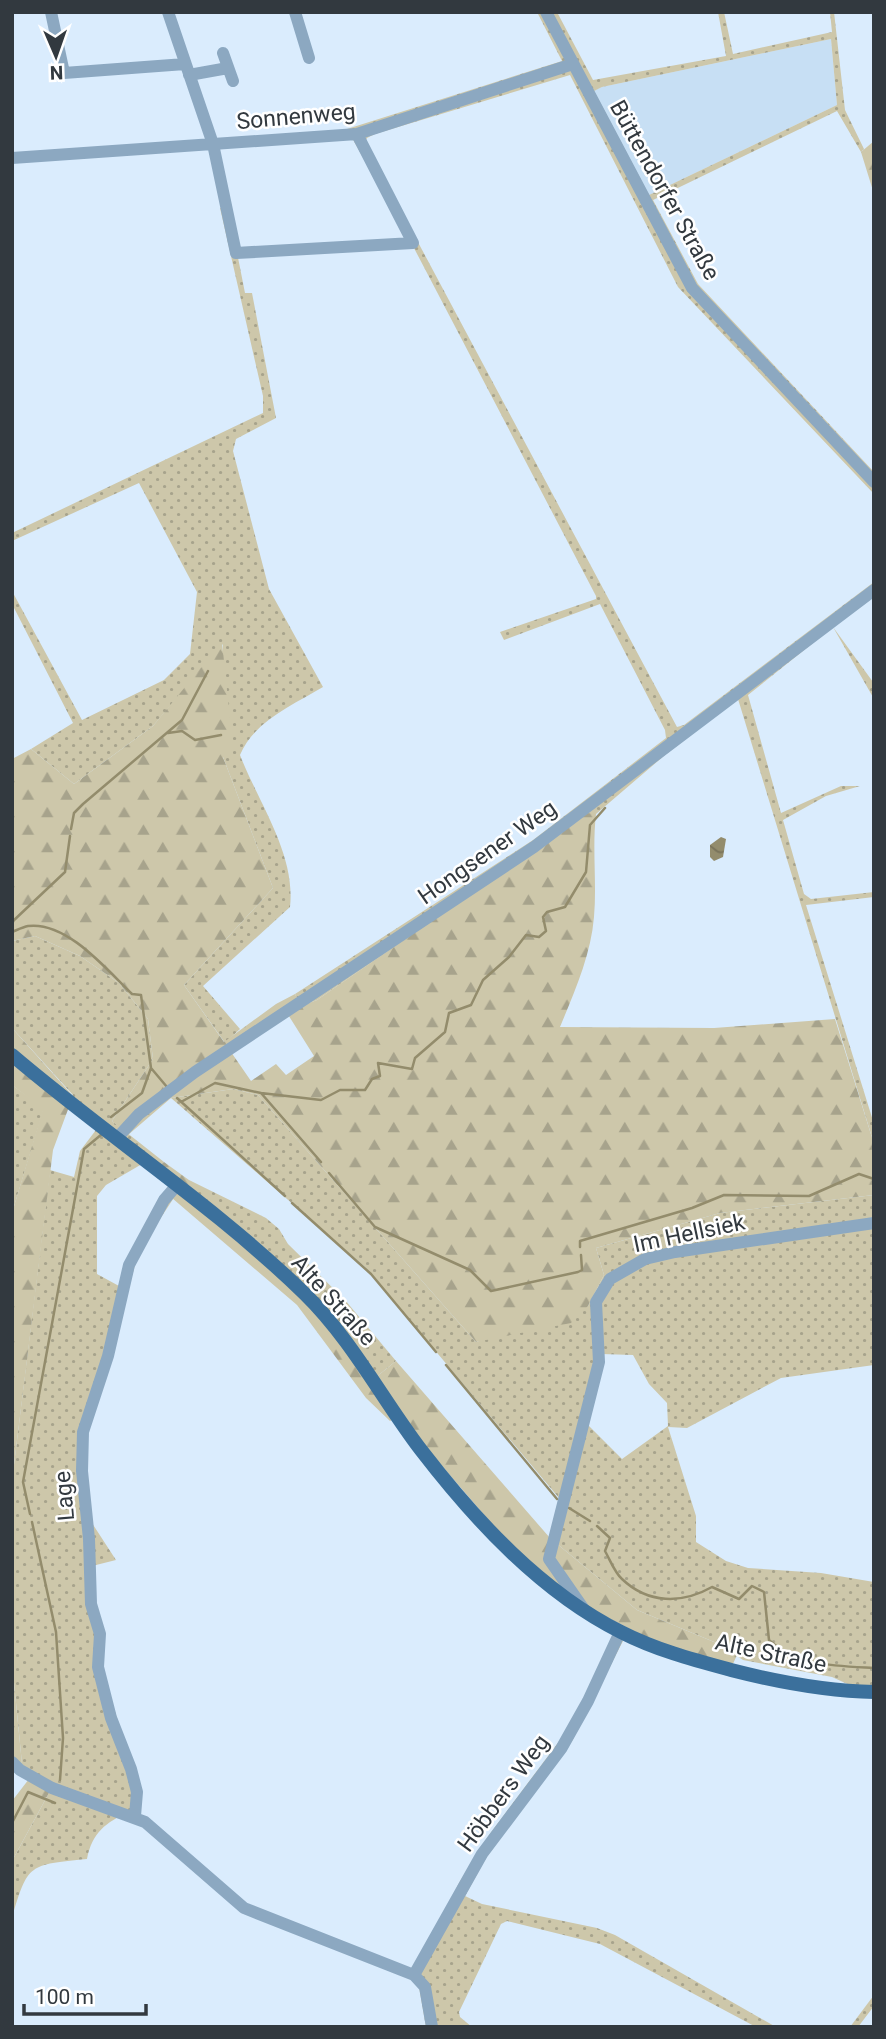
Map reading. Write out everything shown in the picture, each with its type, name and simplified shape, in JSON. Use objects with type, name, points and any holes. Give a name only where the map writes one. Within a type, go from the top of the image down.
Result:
[{"type":"main road","name":"Alte Straße","points":[[12,1055],[177,1185],[306,1296],[346,1342],[422,1451],[488,1528],[513,1555],[585,1611],[620,1632],[668,1652],[744,1674],[824,1689],[874,1692]]},
{"type":"street","points":[[51,12],[64,73],[228,68]]},
{"type":"street","points":[[168,12],[213,144],[236,253],[413,243],[356,134]]},
{"type":"street","points":[[295,12],[309,58]]},
{"type":"street","name":"Büttendorfer Straße","points":[[546,12],[692,288],[874,482]]},
{"type":"street","points":[[223,53],[233,81]]},
{"type":"street","name":"Sonnenweg","points":[[12,158],[356,134],[573,64]]},
{"type":"street","name":"Hongsener Weg","points":[[118,1137],[139,1114],[195,1072],[534,846],[874,590]]},
{"type":"street","name":"Lage","points":[[135,1816],[136,1792],[131,1769],[111,1718],[98,1667],[100,1634],[91,1604],[89,1539],[82,1471],[83,1432],[108,1356],[129,1265],[164,1200],[177,1185]]},
{"type":"street","name":"Im Hellsiek","points":[[586,1410],[599,1363],[596,1302],[610,1279],[626,1268],[675,1252],[874,1223]]},
{"type":"street","name":"Alte Straße","points":[[585,1611],[549,1559],[586,1410]]},
{"type":"street","name":"Höbbers Weg","points":[[414,1975],[482,1854],[561,1749],[588,1701],[620,1632]]},
{"type":"street","points":[[12,1762],[20,1770],[52,1788],[106,1809],[135,1816],[244,1908],[414,1975],[425,1987],[432,2027]]},
{"type":"shaded area","points":[[831,39],[837,105],[649,195],[593,91],[602,87]]},
{"type":"green space","points":[[537,12],[557,12],[593,80],[726,56],[718,12],[724,12],[733,54],[832,32],[830,12],[834,12],[845,110],[864,149],[861,152],[837,111],[653,200],[698,284],[874,472],[874,494],[678,287],[570,75],[375,134],[367,138],[365,143],[677,727],[684,725],[874,582],[874,597],[748,695],[781,813],[841,786],[860,786],[826,796],[783,820],[804,894],[811,899],[874,892],[874,897],[806,905],[874,1124],[874,1144],[738,699],[665,755],[596,814],[587,814],[317,1000],[301,1006],[295,994],[533,840],[666,738],[665,730],[600,604],[504,640],[500,632],[596,599],[596,596],[415,250],[347,129],[562,61]],"holes":[[[831,39],[837,105],[649,195],[594,91],[602,87]]]},
{"type":"green space","points":[[874,141],[874,194],[861,152]]},
{"type":"green space","points":[[228,207],[245,293],[252,293],[276,418],[236,439],[233,451],[269,589],[323,687],[265,723],[246,743],[240,755],[282,848],[290,887],[290,907],[203,986],[240,1029],[225,1043],[184,985],[273,888],[223,757],[223,644],[153,726],[74,784],[31,749],[73,723],[12,604],[12,591],[82,720],[164,680],[190,654],[197,592],[139,483],[12,541],[12,533],[263,413],[263,396],[220,208]]},
{"type":"green space","points":[[833,627],[873,682],[874,699]]},
{"type":"green space","points":[[222,642],[233,748],[223,757],[273,888],[184,985],[224,1042],[276,1004],[295,994],[301,1006],[317,1000],[587,813],[596,814],[592,931],[581,973],[560,1027],[714,1028],[835,1019],[874,1144],[874,1195],[720,1213],[596,1248],[604,1275],[588,1306],[571,1323],[476,1342],[258,1095],[233,1089],[171,1098],[128,1135],[112,1121],[153,1059],[148,1019],[119,983],[80,956],[35,936],[12,941],[12,759],[31,749],[74,784],[153,726]],"holes":[[[287,1013],[314,1056],[286,1075],[276,1064],[251,1081],[231,1052]]]},
{"type":"green space","points":[[35,936],[80,956],[119,983],[148,1019],[153,1059],[112,1121],[164,1162],[155,1170],[179,1190],[139,1251],[88,1433],[86,1472],[90,1520],[116,1560],[92,1566],[101,1667],[140,1791],[129,1812],[107,1824],[96,1835],[87,1859],[53,1863],[34,1870],[22,1886],[12,1918],[12,1861],[50,1791],[22,1764],[12,1662],[12,1481],[50,1170],[74,1177],[80,1151],[99,1126],[70,1102],[73,1095],[12,1028],[12,941]],"holes":[[[142,1164],[170,1188],[119,1286],[97,1274],[97,1196],[106,1185]]]},
{"type":"green space","points":[[12,1028],[73,1096],[53,1150],[12,1481],[12,1213],[43,1109],[12,1085]]},
{"type":"green space","points":[[12,1085],[44,1108],[12,1213]]},
{"type":"green space","points":[[233,1089],[258,1095],[476,1342],[588,1306],[604,1275],[596,1248],[720,1213],[874,1195],[874,1365],[781,1378],[687,1428],[668,1427],[696,1516],[696,1542],[726,1561],[748,1568],[821,1573],[874,1582],[874,1696],[832,1677],[743,1660],[719,1644],[637,1610],[550,1538],[559,1498],[365,1267],[171,1098]],"holes":[[[601,1354],[633,1355],[649,1384],[667,1403],[668,1426],[622,1459],[585,1422]]]},
{"type":"green space","points":[[164,1162],[200,1188],[190,1202],[304,1298],[370,1382],[396,1361],[550,1538],[637,1610],[719,1644],[737,1655],[732,1666],[655,1642],[589,1608],[516,1552],[399,1416],[390,1421],[366,1398],[297,1305],[172,1198],[179,1190],[155,1170]]},
{"type":"green space","points":[[189,1180],[266,1218],[279,1229],[288,1244],[345,1300],[396,1361],[370,1382],[327,1325],[223,1229]]},
{"type":"green space","points":[[614,1636],[623,1641],[572,1741],[486,1858],[465,1896],[482,1904],[597,1928],[615,1935],[776,2027],[756,2027],[600,1944],[507,1921],[501,1924],[459,2012],[460,2017],[472,2027],[426,2027],[416,1970],[459,1883],[489,1835],[572,1724]]},
{"type":"green space","points":[[12,1662],[22,1764],[12,1766]]},
{"type":"green space","points":[[29,1779],[50,1791],[12,1861],[12,1801]]},
{"type":"green space","points":[[874,1995],[874,2006],[858,2027],[850,2027]]},
{"type":"water","points":[[721,837],[726,839],[723,857],[714,861],[710,857],[710,845]]},
{"type":"waterway","points":[[71,829],[74,813],[83,804],[182,720],[208,671]]},
{"type":"waterway","points":[[168,733],[182,731],[195,740],[221,735]]},
{"type":"waterway","points":[[261,1093],[321,1100],[340,1090],[365,1090],[372,1079],[380,1076],[378,1063],[412,1069],[415,1058],[445,1032],[449,1013],[471,1005],[483,980],[509,957],[526,935],[539,937],[546,931],[543,917],[547,912],[565,907],[586,872],[590,825],[605,808]]},
{"type":"waterway","points":[[12,922],[65,872],[70,836]]},
{"type":"waterway","points":[[12,932],[28,926],[57,931],[85,949],[132,994],[141,995],[151,1068],[167,1087]]},
{"type":"waterway","points":[[111,1117],[142,1093],[151,1068]]},
{"type":"waterway","points":[[181,1102],[215,1083],[261,1093],[321,1162]]},
{"type":"waterway","points":[[177,1098],[285,1196]]},
{"type":"waterway","points":[[30,1514],[23,1482],[84,1149],[102,1134]]},
{"type":"waterway","points":[[329,1173],[375,1227],[470,1270],[491,1291],[578,1272],[582,1270],[581,1255]]},
{"type":"waterway","points":[[580,1247],[580,1241],[692,1208],[724,1195],[809,1196],[859,1174],[874,1179]]},
{"type":"waterway","points":[[292,1203],[371,1274],[436,1352]]},
{"type":"waterway","points":[[446,1365],[557,1499]]},
{"type":"waterway","points":[[569,1508],[590,1521]]},
{"type":"waterway","points":[[32,1522],[56,1632],[63,1738],[60,1780]]},
{"type":"waterway","points":[[597,1526],[610,1538],[605,1551],[617,1573],[643,1593],[677,1599],[701,1593],[712,1587],[739,1599],[752,1586],[764,1592],[769,1640],[780,1649],[818,1663],[874,1668]]},
{"type":"waterway","points":[[12,1823],[28,1792],[55,1803]]}]
